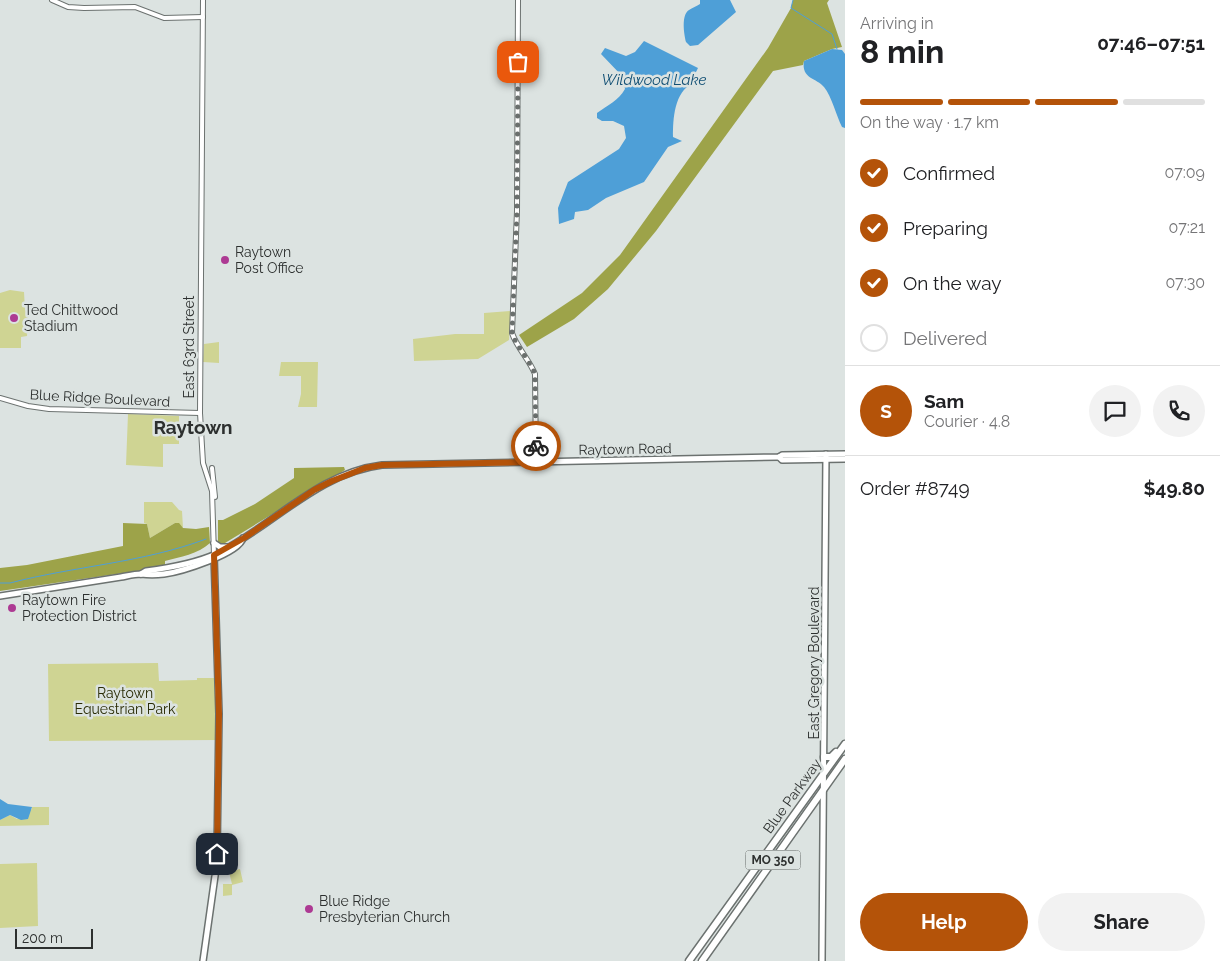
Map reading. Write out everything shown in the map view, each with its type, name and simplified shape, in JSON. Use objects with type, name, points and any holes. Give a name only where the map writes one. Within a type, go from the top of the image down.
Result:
[{"type":"highway","points":[[824,757],[833,756],[845,742]]},
{"type":"highway","name":"Blue Parkway","points":[[690,960],[845,742]]},
{"type":"highway","name":"Blue Parkway","points":[[702,961],[845,758]]},
{"type":"highway","points":[[748,895],[751,875]]},
{"type":"main road","name":"Raytown Road","points":[[244,538],[314,490],[358,470],[382,465],[779,457],[782,460],[845,454]]},
{"type":"main road","name":"Raytown Road","points":[[826,457],[845,459]]},
{"type":"main road","name":"East Gregory Boulevard","points":[[822,961],[826,457]]},
{"type":"main road","points":[[214,557],[244,538]]},
{"type":"main road","points":[[0,596],[141,574],[146,571],[178,566],[214,557],[235,547],[244,538]]},
{"type":"main road","points":[[214,543],[220,547],[228,547]]},
{"type":"main road","name":"East 63rd Street","points":[[202,961],[215,876],[217,847],[219,714],[214,557]]},
{"type":"street","points":[[52,0],[68,7],[135,7],[164,18],[203,17]]},
{"type":"street","name":"East 63rd Street","points":[[203,0],[200,413],[202,459],[212,491],[213,501],[214,557]]},
{"type":"street","points":[[518,0],[517,211],[512,333],[535,374],[536,462]]},
{"type":"street","name":"Blue Ridge Boulevard","points":[[0,398],[26,406],[49,409],[200,413]]},
{"type":"street","points":[[212,468],[215,491],[213,501]]},
{"type":"green space","points":[[793,0],[829,0],[827,3],[842,47],[832,49],[804,61],[803,65],[773,71],[656,231],[608,289],[574,319],[527,347],[519,335],[582,293],[620,255],[768,48],[791,8]]},
{"type":"green space","name":"Ted Chittwood Stadium","points":[[10,290],[24,292],[25,310],[28,313],[27,336],[21,337],[21,348],[0,348],[0,293]]},
{"type":"green space","points":[[511,311],[509,340],[478,359],[414,361],[413,339],[455,334],[484,334],[484,313]]},
{"type":"green space","points":[[219,342],[219,363],[203,362],[204,344]]},
{"type":"green space","points":[[281,362],[318,362],[317,407],[298,407],[301,394],[301,376],[279,376]]},
{"type":"green space","points":[[128,414],[179,416],[179,444],[163,444],[163,467],[126,465]]},
{"type":"green space","points":[[344,467],[345,470],[225,543],[218,543],[218,520],[223,520],[255,504],[294,478],[294,468]]},
{"type":"green space","points":[[144,502],[172,502],[182,511],[183,528],[175,523],[150,538],[147,524],[144,523]]},
{"type":"green space","points":[[123,523],[147,524],[150,538],[175,523],[179,523],[183,528],[209,527],[210,543],[194,552],[165,561],[165,567],[0,591],[0,568],[27,565],[123,546]]},
{"type":"green space","name":"Raytown Equestrian Park","points":[[158,663],[159,681],[215,678],[217,740],[49,741],[48,664]]},
{"type":"green space","points":[[32,807],[49,807],[49,825],[0,826],[0,820],[10,815],[17,819],[32,809]]},
{"type":"green space","points":[[37,863],[38,926],[0,928],[0,864]]},
{"type":"green space","points":[[240,869],[243,882],[232,885],[232,895],[223,896],[223,884],[232,884],[229,872]]},
{"type":"water","points":[[700,0],[730,0],[736,12],[698,45],[690,46],[686,42],[684,34],[685,16],[686,12],[700,4]]},
{"type":"water","name":"Wildwood Lake","points":[[644,41],[698,68],[693,78],[693,83],[682,93],[676,107],[673,137],[682,141],[668,147],[644,182],[606,198],[588,210],[575,212],[574,219],[559,224],[558,208],[568,182],[619,149],[626,138],[624,126],[613,121],[602,121],[597,118],[597,113],[616,100],[625,89],[623,77],[601,54],[605,48],[626,56],[635,52]]},
{"type":"water","points":[[832,49],[842,50],[845,54],[845,128],[842,127],[827,91],[821,84],[807,75],[804,67],[804,61]]},
{"type":"water","points":[[0,799],[8,804],[32,807],[28,819],[21,820],[10,815],[0,820]]},
{"type":"waterway","points":[[793,0],[791,8],[832,34],[837,49]]},
{"type":"waterway","points":[[0,583],[10,583],[158,554],[206,539]]},
{"type":"way so far","points":[[518,62],[517,211],[512,333],[535,374],[536,446]]},
{"type":"place","name":"Raytown Post Office","points":[[225,260]]},
{"type":"place","name":"Ted Chittwood Stadium","points":[[14,318]]},
{"type":"place","name":"Raytown Fire Protection District","points":[[12,608]]},
{"type":"place","name":"Blue Ridge Presbyterian Church","points":[[309,909]]},
{"type":"district","name":"Raytown","points":[[193,427]]},
{"type":"route","points":[[217,854],[219,714],[214,555],[244,538],[314,490],[351,473],[382,465],[536,462],[536,446]]}]
